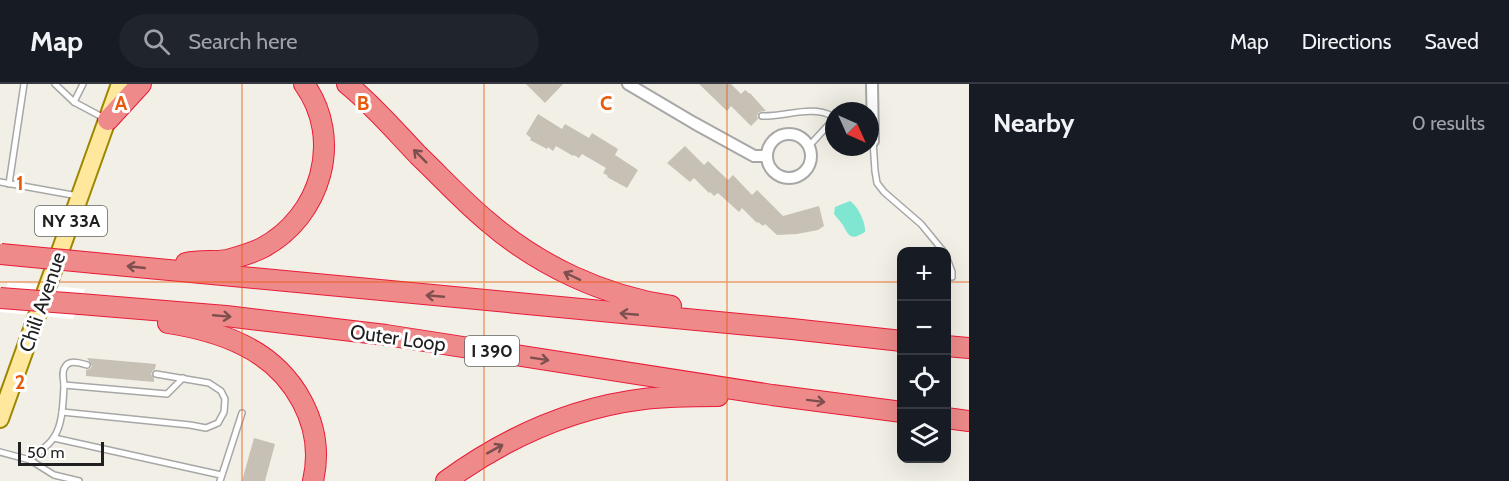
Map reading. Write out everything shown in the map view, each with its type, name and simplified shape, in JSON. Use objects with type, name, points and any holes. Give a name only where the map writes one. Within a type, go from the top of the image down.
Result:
[{"type":"highway","points":[[108,120],[141,84]]},
{"type":"highway","points":[[162,270],[192,262],[227,260],[260,249],[277,239],[305,211],[320,174],[324,151],[324,131],[317,109],[303,84]]},
{"type":"highway","points":[[347,84],[487,221],[545,262],[615,294],[653,304],[792,329]]},
{"type":"highway","points":[[1,254],[897,340]]},
{"type":"highway","name":"Outer Loop","points":[[0,298],[226,316],[386,335],[772,395],[897,411]]},
{"type":"highway","points":[[80,304],[144,320],[196,327],[243,345],[262,356],[294,387],[313,425],[316,446],[313,481]]},
{"type":"highway","points":[[951,346],[969,348]]},
{"type":"highway","points":[[446,481],[475,460],[516,438],[588,410],[644,399],[772,395]]},
{"type":"highway","points":[[951,419],[969,421]]},
{"type":"main road","name":"Chili Avenue","points":[[0,419],[120,84]]},
{"type":"street","points":[[628,84],[754,156],[766,156]]},
{"type":"street","points":[[872,84],[872,102]]},
{"type":"street","points":[[791,134],[804,140],[809,146],[811,160],[809,167],[798,177],[783,178],[771,170],[766,156],[771,142],[777,137],[791,134]]},
{"type":"lane","points":[[9,184],[24,84]]},
{"type":"lane","points":[[55,84],[74,102],[108,120]]},
{"type":"lane","points":[[74,102],[83,84]]},
{"type":"lane","points":[[762,116],[809,112],[826,113],[832,116],[832,121],[809,146]]},
{"type":"lane","points":[[874,156],[877,183],[884,192],[921,224],[940,247]]},
{"type":"lane","points":[[0,182],[80,197]]},
{"type":"lane","points":[[951,269],[952,277]]},
{"type":"lane","points":[[30,460],[54,438],[61,421],[65,366],[70,362],[87,365]]},
{"type":"lane","points":[[62,412],[206,428],[218,423],[224,412],[225,399],[221,391],[209,383],[156,374]]},
{"type":"lane","points":[[64,385],[167,394],[183,378]]},
{"type":"lane","points":[[54,438],[220,478],[242,412]]},
{"type":"lane","points":[[0,452],[30,460],[54,475],[79,481]]},
{"type":"shaded area","points":[[850,201],[859,211],[865,228],[865,232],[855,237],[848,234],[834,214],[835,207]]},
{"type":"pier","points":[[8,282],[85,289],[73,319],[0,312],[0,305]]},
{"type":"building","points":[[526,84],[563,84],[545,103]]},
{"type":"building","points":[[699,84],[731,84],[741,94],[745,90],[750,93],[766,111],[759,112],[758,119],[751,126],[731,106],[727,111]]},
{"type":"building","points":[[538,114],[562,129],[565,124],[589,138],[592,133],[618,149],[615,155],[638,170],[627,188],[607,177],[603,173],[606,168],[582,154],[579,158],[556,146],[553,151],[530,140],[531,138],[526,134]]},
{"type":"building","points":[[685,146],[704,165],[708,161],[728,180],[733,175],[752,195],[757,190],[783,216],[819,206],[824,226],[818,230],[777,235],[765,224],[763,226],[757,223],[742,208],[739,212],[718,193],[714,196],[709,193],[694,178],[690,182],[667,163]]},
{"type":"building","points":[[87,358],[156,364],[151,374],[154,382],[86,376],[86,370],[92,366]]},
{"type":"building","points":[[254,438],[275,444],[265,481],[242,481]]}]
